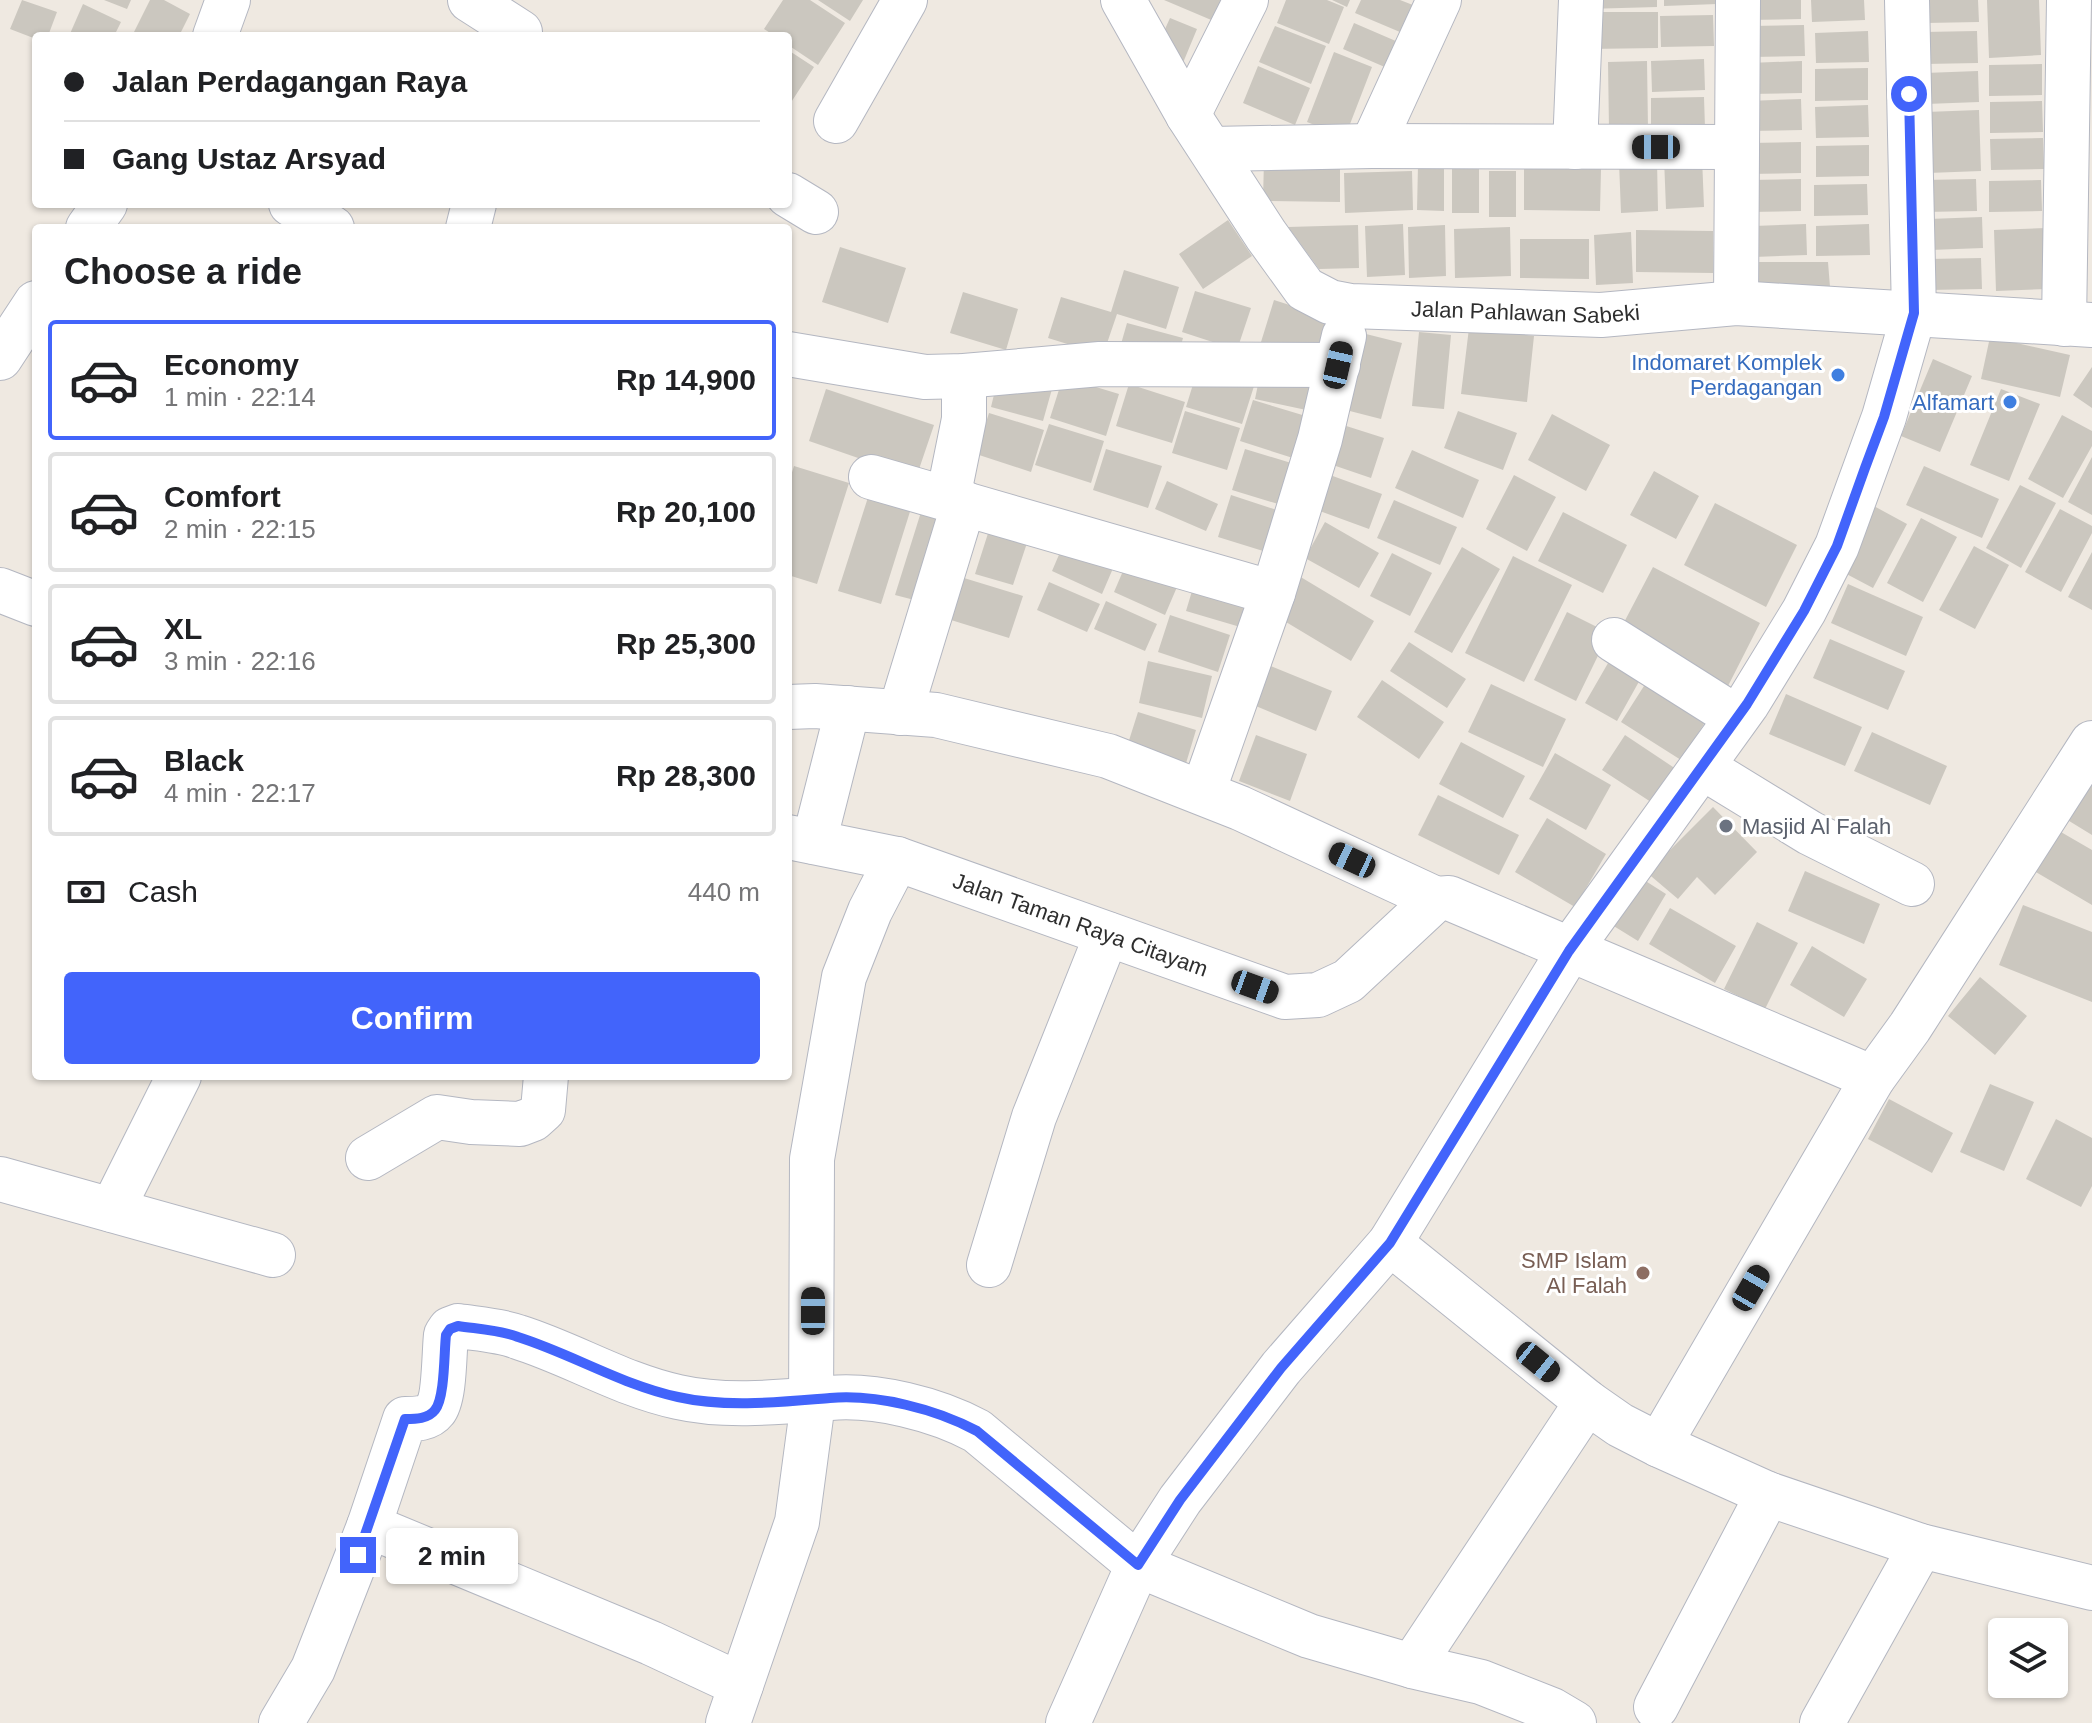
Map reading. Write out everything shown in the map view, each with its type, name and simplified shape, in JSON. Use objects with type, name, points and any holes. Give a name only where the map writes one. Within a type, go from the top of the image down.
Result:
[{"type":"street","points":[[216,32],[228,0]]},
{"type":"street","points":[[470,0],[518,32]]},
{"type":"street","points":[[836,121],[905,0]]},
{"type":"street","name":"Jalan Pahlawan Sabeki","points":[[1123,0],[1200,132],[1266,235],[1305,289],[1330,302],[1351,306],[1601,315],[1736,303],[2078,324]]},
{"type":"street","points":[[1246,0],[1200,132],[1372,146],[1737,147]]},
{"type":"street","points":[[1372,146],[1439,0]]},
{"type":"street","points":[[1575,147],[1581,0]]},
{"type":"street","points":[[1736,303],[1738,0]]},
{"type":"street","points":[[1068,1723],[1138,1565],[1180,1500],[1281,1368],[1390,1243],[1569,951],[1747,704],[1804,611],[1837,546],[1884,417],[1914,313],[1907,0]]},
{"type":"street","points":[[2069,0],[2078,324]]},
{"type":"street","points":[[298,208],[325,224]]},
{"type":"street","points":[[1203,792],[1273,593],[1320,439],[1351,306]]},
{"type":"street","points":[[1,354],[32,309]]},
{"type":"street","points":[[792,355],[925,377],[1100,364],[1338,365]]},
{"type":"street","points":[[900,713],[956,500],[964,376]]},
{"type":"street","points":[[871,477],[1273,593]]},
{"type":"street","points":[[1614,640],[1736,717]]},
{"type":"street","points":[[792,707],[936,715],[1108,756],[1203,792],[1436,899],[1449,898],[1466,904],[1569,951],[1873,1078]]},
{"type":"street","points":[[801,840],[848,708]]},
{"type":"street","points":[[1659,1445],[1873,1078],[2087,759]]},
{"type":"street","points":[[1702,767],[1810,833],[1912,884]]},
{"type":"street","name":"Jalan Taman Raya Citayam","points":[[801,840],[897,859],[1285,997],[1318,995],[1348,981],[1436,899]]},
{"type":"street","points":[[369,1526],[651,1643],[735,1704],[797,1522],[804,1477],[811,1401],[812,1159],[844,977],[870,911],[897,859]]},
{"type":"street","points":[[989,1265],[1034,1117],[1107,934]]},
{"type":"street","points":[[112,1210],[177,1080]]},
{"type":"street","points":[[368,1158],[437,1117],[520,1124],[533,1119],[543,1110],[546,1080]]},
{"type":"street","points":[[0,1179],[273,1255]]},
{"type":"street","points":[[1390,1243],[1587,1402],[1620,1425],[1659,1445],[1768,1494],[1921,1546],[2092,1588]]},
{"type":"street","points":[[281,1723],[308,1679],[369,1526],[405,1419],[420,1419],[434,1411],[440,1400],[446,1335],[458,1326],[516,1336],[632,1382],[676,1397],[703,1402],[832,1398],[895,1403],[946,1415],[977,1431],[1138,1565],[1309,1636],[1481,1682],[1552,1710],[1574,1723]]},
{"type":"street","points":[[1412,1666],[1587,1402]]},
{"type":"street","points":[[1656,1707],[1768,1494]]},
{"type":"street","points":[[1822,1723],[1921,1546]]},
{"type":"building","points":[[22,0],[57,12],[50,32],[32,32],[32,37],[10,29]]},
{"type":"building","points":[[104,0],[131,0],[127,9]]},
{"type":"building","points":[[150,0],[164,0],[190,14],[181,32],[134,32]]},
{"type":"building","points":[[783,0],[810,0],[845,23],[818,65],[792,48],[792,32],[769,32],[764,29]]},
{"type":"building","points":[[818,0],[863,0],[850,21]]},
{"type":"building","points":[[1164,0],[1225,0],[1216,22]]},
{"type":"building","points":[[1286,0],[1327,0],[1344,7],[1329,44],[1277,23]]},
{"type":"building","points":[[1332,0],[1350,0],[1347,7]]},
{"type":"building","points":[[1361,0],[1400,0],[1418,7],[1407,35],[1355,13]]},
{"type":"building","points":[[1586,0],[1657,0],[1657,7],[1586,9]]},
{"type":"building","points":[[1664,0],[1717,0],[1717,4],[1664,6]]},
{"type":"building","points":[[1748,0],[1801,0],[1801,19],[1748,20]]},
{"type":"building","points":[[1811,0],[1864,0],[1865,20],[1812,22]]},
{"type":"building","points":[[1925,0],[1978,0],[1979,22],[1926,23]]},
{"type":"building","points":[[1987,0],[2039,0],[2041,55],[1989,58]]},
{"type":"building","points":[[83,4],[121,22],[116,32],[71,32]]},
{"type":"building","points":[[1587,12],[1658,12],[1658,48],[1588,49]]},
{"type":"building","points":[[1713,15],[1714,46],[1661,47],[1660,16]]},
{"type":"building","points":[[1170,18],[1197,29],[1180,70],[1161,38]]},
{"type":"building","points":[[1354,23],[1405,45],[1394,71],[1343,49]]},
{"type":"building","points":[[1804,25],[1805,56],[1752,57],[1751,26]]},
{"type":"building","points":[[1275,26],[1326,46],[1311,84],[1259,62]]},
{"type":"building","points":[[1868,31],[1869,62],[1816,63],[1815,33]]},
{"type":"building","points":[[1977,31],[1978,63],[1925,64],[1924,32]]},
{"type":"building","points":[[1334,52],[1372,67],[1345,137],[1307,122]]},
{"type":"building","points":[[792,53],[814,67],[792,101]]},
{"type":"building","points":[[1704,59],[1705,90],[1652,92],[1651,61]]},
{"type":"building","points":[[1647,61],[1648,129],[1609,129],[1608,62]]},
{"type":"building","points":[[1802,61],[1802,93],[1749,94],[1749,63]]},
{"type":"building","points":[[2042,64],[2042,95],[1989,96],[1989,65]]},
{"type":"building","points":[[1258,66],[1310,88],[1295,125],[1243,103]]},
{"type":"building","points":[[1868,68],[1868,100],[1815,101],[1815,69]]},
{"type":"building","points":[[1978,71],[1979,102],[1926,104],[1925,73]]},
{"type":"building","points":[[1704,97],[1705,128],[1651,129],[1651,98]]},
{"type":"building","points":[[1801,99],[1802,130],[1749,131],[1748,101]]},
{"type":"building","points":[[2042,101],[2043,132],[1990,133],[1990,102]]},
{"type":"building","points":[[1868,105],[1869,137],[1816,138],[1815,107]]},
{"type":"building","points":[[1979,110],[1981,171],[1928,173],[1926,112]]},
{"type":"building","points":[[2043,138],[2044,169],[1991,170],[1990,139]]},
{"type":"building","points":[[1801,142],[1801,173],[1748,174],[1748,143]]},
{"type":"building","points":[[1869,145],[1869,176],[1816,177],[1816,146]]},
{"type":"building","points":[[1702,157],[1704,207],[1666,209],[1664,158]]},
{"type":"building","points":[[1264,159],[1340,160],[1340,202],[1263,201]]},
{"type":"building","points":[[1657,160],[1658,211],[1621,213],[1619,162]]},
{"type":"building","points":[[1444,164],[1444,211],[1417,210],[1418,165]]},
{"type":"building","points":[[1452,167],[1479,167],[1479,213],[1452,213]]},
{"type":"building","points":[[1524,168],[1601,169],[1600,211],[1524,210]]},
{"type":"building","points":[[1412,171],[1413,210],[1345,213],[1344,173]]},
{"type":"building","points":[[1489,171],[1516,171],[1516,217],[1489,217]]},
{"type":"building","points":[[1801,179],[1801,211],[1748,212],[1748,180]]},
{"type":"building","points":[[1976,179],[1977,211],[1924,212],[1923,180]]},
{"type":"building","points":[[2041,180],[2042,211],[1989,212],[1989,181]]},
{"type":"building","points":[[1867,184],[1868,215],[1814,216],[1814,185]]},
{"type":"building","points":[[1982,217],[1983,248],[1930,250],[1929,219]]},
{"type":"building","points":[[1228,220],[1252,256],[1203,289],[1179,254]]},
{"type":"building","points":[[1403,224],[1405,275],[1367,277],[1365,226]]},
{"type":"building","points":[[1806,224],[1807,255],[1754,257],[1754,226]]},
{"type":"building","points":[[1869,224],[1870,255],[1816,256],[1816,226]]},
{"type":"building","points":[[1358,225],[1359,268],[1319,269],[1288,227]]},
{"type":"building","points":[[1445,225],[1446,276],[1409,278],[1408,227]]},
{"type":"building","points":[[1510,227],[1511,276],[1455,278],[1454,229]]},
{"type":"building","points":[[2046,228],[2048,289],[1996,291],[1994,230]]},
{"type":"building","points":[[1636,230],[1713,231],[1713,273],[1636,272]]},
{"type":"building","points":[[1631,232],[1633,283],[1596,285],[1594,235]]},
{"type":"building","points":[[1520,239],[1589,239],[1589,279],[1520,278]]},
{"type":"building","points":[[840,247],[906,268],[888,323],[822,302]]},
{"type":"building","points":[[1981,258],[1982,289],[1929,290],[1928,259]]},
{"type":"building","points":[[1755,262],[1828,262],[1830,287],[1755,294]]},
{"type":"building","points":[[1124,270],[1179,287],[1166,329],[1117,314],[1103,355],[1048,338],[1061,297],[1111,312]]},
{"type":"building","points":[[1195,291],[1251,308],[1237,350],[1182,332]]},
{"type":"building","points":[[963,292],[1018,309],[1006,350],[950,333]]},
{"type":"building","points":[[1274,300],[1330,318],[1316,359],[1261,342]]},
{"type":"building","points":[[1127,323],[1183,338],[1177,359],[1121,344]]},
{"type":"building","points":[[1469,328],[1534,336],[1527,402],[1461,394]]},
{"type":"building","points":[[1419,332],[1451,335],[1444,409],[1412,406]]},
{"type":"building","points":[[1362,333],[1402,343],[1381,419],[1342,409]]},
{"type":"building","points":[[1990,337],[2070,355],[2060,397],[1981,379]]},
{"type":"building","points":[[1933,359],[1972,376],[1940,452],[1901,436]]},
{"type":"building","points":[[1199,365],[1255,383],[1242,424],[1186,407]]},
{"type":"building","points":[[1262,365],[1318,378],[1311,411],[1255,399]]},
{"type":"building","points":[[2092,367],[2092,408],[2073,395]]},
{"type":"building","points":[[999,374],[1052,389],[1043,421],[991,407]]},
{"type":"building","points":[[1063,377],[1119,394],[1106,436],[1050,418]]},
{"type":"building","points":[[1129,384],[1185,402],[1172,443],[1116,426]]},
{"type":"building","points":[[826,389],[934,425],[916,478],[809,441]]},
{"type":"building","points":[[2001,389],[2040,404],[2009,481],[1970,465]]},
{"type":"building","points":[[1253,400],[1309,417],[1296,459],[1240,441]]},
{"type":"building","points":[[1185,411],[1240,428],[1227,470],[1172,453]]},
{"type":"building","points":[[1458,411],[1517,433],[1503,470],[1444,448]]},
{"type":"building","points":[[989,413],[1044,430],[1031,472],[976,454]]},
{"type":"building","points":[[1552,414],[1610,445],[1586,491],[1528,460]]},
{"type":"building","points":[[2062,415],[2092,431],[2092,446],[2063,498],[2028,479]]},
{"type":"building","points":[[1049,424],[1104,441],[1091,483],[1035,465]]},
{"type":"building","points":[[1340,424],[1384,438],[1371,478],[1327,463]]},
{"type":"building","points":[[1106,449],[1162,466],[1148,508],[1093,490]]},
{"type":"building","points":[[1245,449],[1301,466],[1288,507],[1232,490]]},
{"type":"building","points":[[1412,450],[1479,480],[1463,518],[1395,488]]},
{"type":"building","points":[[2092,457],[2092,515],[2068,502]]},
{"type":"building","points":[[794,466],[849,483],[817,584],[792,576]]},
{"type":"building","points":[[1924,466],[1999,499],[1982,538],[1906,505]]},
{"type":"building","points":[[1654,471],[1699,496],[1676,539],[1630,515]]},
{"type":"building","points":[[1330,475],[1382,494],[1369,529],[1317,510]]},
{"type":"building","points":[[1514,475],[1556,497],[1527,551],[1486,529]]},
{"type":"building","points":[[1167,481],[1218,504],[1206,531],[1155,509]]},
{"type":"building","points":[[2020,485],[2056,503],[2021,568],[1986,548]]},
{"type":"building","points":[[871,488],[913,502],[881,604],[838,591]]},
{"type":"building","points":[[1231,495],[1286,513],[1273,554],[1218,537]]},
{"type":"building","points":[[1394,500],[1457,527],[1440,565],[1377,538]]},
{"type":"building","points":[[1715,503],[1797,545],[1766,607],[1684,565]]},
{"type":"building","points":[[1872,505],[1907,524],[1873,588],[1837,569]]},
{"type":"building","points":[[2060,509],[2092,526],[2092,533],[2061,592],[2025,572]]},
{"type":"building","points":[[921,512],[952,523],[926,603],[895,595]]},
{"type":"building","points":[[1563,512],[1627,545],[1603,593],[1538,561]]},
{"type":"building","points":[[1921,518],[1957,537],[1923,602],[1887,583]]},
{"type":"building","points":[[1325,522],[1379,553],[1359,588],[1305,558]]},
{"type":"building","points":[[991,524],[1029,537],[1013,585],[975,574]]},
{"type":"building","points":[[1064,543],[1114,566],[1102,594],[1052,571]]},
{"type":"building","points":[[1974,546],[2009,565],[1975,629],[1939,610]]},
{"type":"building","points":[[1462,547],[1500,569],[1452,653],[1414,632]]},
{"type":"building","points":[[2092,552],[2092,610],[2068,597]]},
{"type":"building","points":[[1392,553],[1432,573],[1410,616],[1370,596]]},
{"type":"building","points":[[1513,556],[1572,585],[1524,682],[1465,653]]},
{"type":"building","points":[[1126,564],[1177,587],[1165,615],[1114,592]]},
{"type":"building","points":[[1653,567],[1760,623],[1728,686],[1620,630]]},
{"type":"building","points":[[1299,576],[1374,621],[1351,661],[1276,616]]},
{"type":"building","points":[[964,578],[1023,596],[1009,638],[951,620]]},
{"type":"building","points":[[1195,581],[1256,599],[1247,629],[1186,611]]},
{"type":"building","points":[[1049,582],[1100,604],[1087,632],[1037,610]]},
{"type":"building","points":[[1848,584],[1923,617],[1906,656],[1831,623]]},
{"type":"building","points":[[1106,601],[1157,624],[1145,651],[1094,629]]},
{"type":"building","points":[[1567,612],[1609,633],[1576,701],[1534,680]]},
{"type":"building","points":[[1170,615],[1230,635],[1218,672],[1158,652]]},
{"type":"building","points":[[1830,639],[1905,671],[1888,710],[1813,678]]},
{"type":"building","points":[[1409,642],[1466,679],[1447,708],[1390,671]]},
{"type":"building","points":[[1615,651],[1646,669],[1617,721],[1585,703]]},
{"type":"building","points":[[1148,661],[1212,676],[1202,718],[1139,703]]},
{"type":"building","points":[[1268,665],[1332,691],[1316,731],[1251,704]]},
{"type":"building","points":[[1651,675],[1711,713],[1681,760],[1621,722]]},
{"type":"building","points":[[1382,680],[1444,722],[1419,759],[1357,717]]},
{"type":"building","points":[[1491,684],[1566,719],[1543,767],[1468,732]]},
{"type":"building","points":[[1786,694],[1862,727],[1845,766],[1769,734]]},
{"type":"building","points":[[1138,712],[1196,730],[1184,770],[1125,753]]},
{"type":"building","points":[[1872,732],[1947,766],[1930,805],[1854,771]]},
{"type":"building","points":[[1256,735],[1307,754],[1290,801],[1239,781]]},
{"type":"building","points":[[1625,735],[1676,769],[1654,804],[1602,770]]},
{"type":"building","points":[[1461,742],[1525,776],[1503,818],[1439,784]]},
{"type":"building","points":[[1555,753],[1611,785],[1586,830],[1529,799]]},
{"type":"building","points":[[2092,781],[2092,835],[2061,816]]},
{"type":"building","points":[[1438,795],[1519,835],[1499,875],[1418,835]]},
{"type":"building","points":[[1713,807],[1757,852],[1715,895],[1697,877],[1678,899],[1645,871],[1666,846],[1670,850]]},
{"type":"building","points":[[1547,818],[1606,854],[1575,907],[1515,872]]},
{"type":"building","points":[[2054,828],[2092,850],[2092,905],[2029,868]]},
{"type":"building","points":[[1805,871],[1880,904],[1864,944],[1788,911]]},
{"type":"building","points":[[1633,873],[1666,894],[1638,941],[1604,920]]},
{"type":"building","points":[[2023,905],[2092,932],[2092,1002],[1999,965]]},
{"type":"building","points":[[1670,908],[1736,946],[1715,983],[1649,944]]},
{"type":"building","points":[[1757,922],[1798,943],[1765,1009],[1724,989]]},
{"type":"building","points":[[1812,946],[1867,979],[1844,1017],[1790,985]]},
{"type":"building","points":[[1980,977],[2027,1016],[1995,1055],[1948,1016]]},
{"type":"building","points":[[1990,1084],[2034,1102],[2004,1171],[1960,1152]]},
{"type":"building","points":[[1889,1099],[1953,1133],[1932,1173],[1868,1139]]},
{"type":"building","points":[[2056,1119],[2092,1138],[2092,1186],[2081,1207],[2026,1179]]},
{"type":"place","name":"Indomaret Komplek Perdagangan","points":[[1838,375]]},
{"type":"place","name":"Alfamart","points":[[2010,402]]},
{"type":"place","name":"Masjid Al Falah","points":[[1726,826]]},
{"type":"place","name":"SMP Islam Al Falah","points":[[1643,1273]]},
{"type":"route","points":[[358,1555],[405,1419],[420,1419],[434,1411],[440,1400],[446,1335],[458,1326],[516,1336],[645,1387],[703,1402],[832,1398],[895,1403],[946,1415],[977,1431],[1138,1565],[1180,1500],[1281,1368],[1390,1243],[1569,951],[1747,704],[1804,611],[1837,546],[1884,417],[1914,313],[1909,94]]}]
